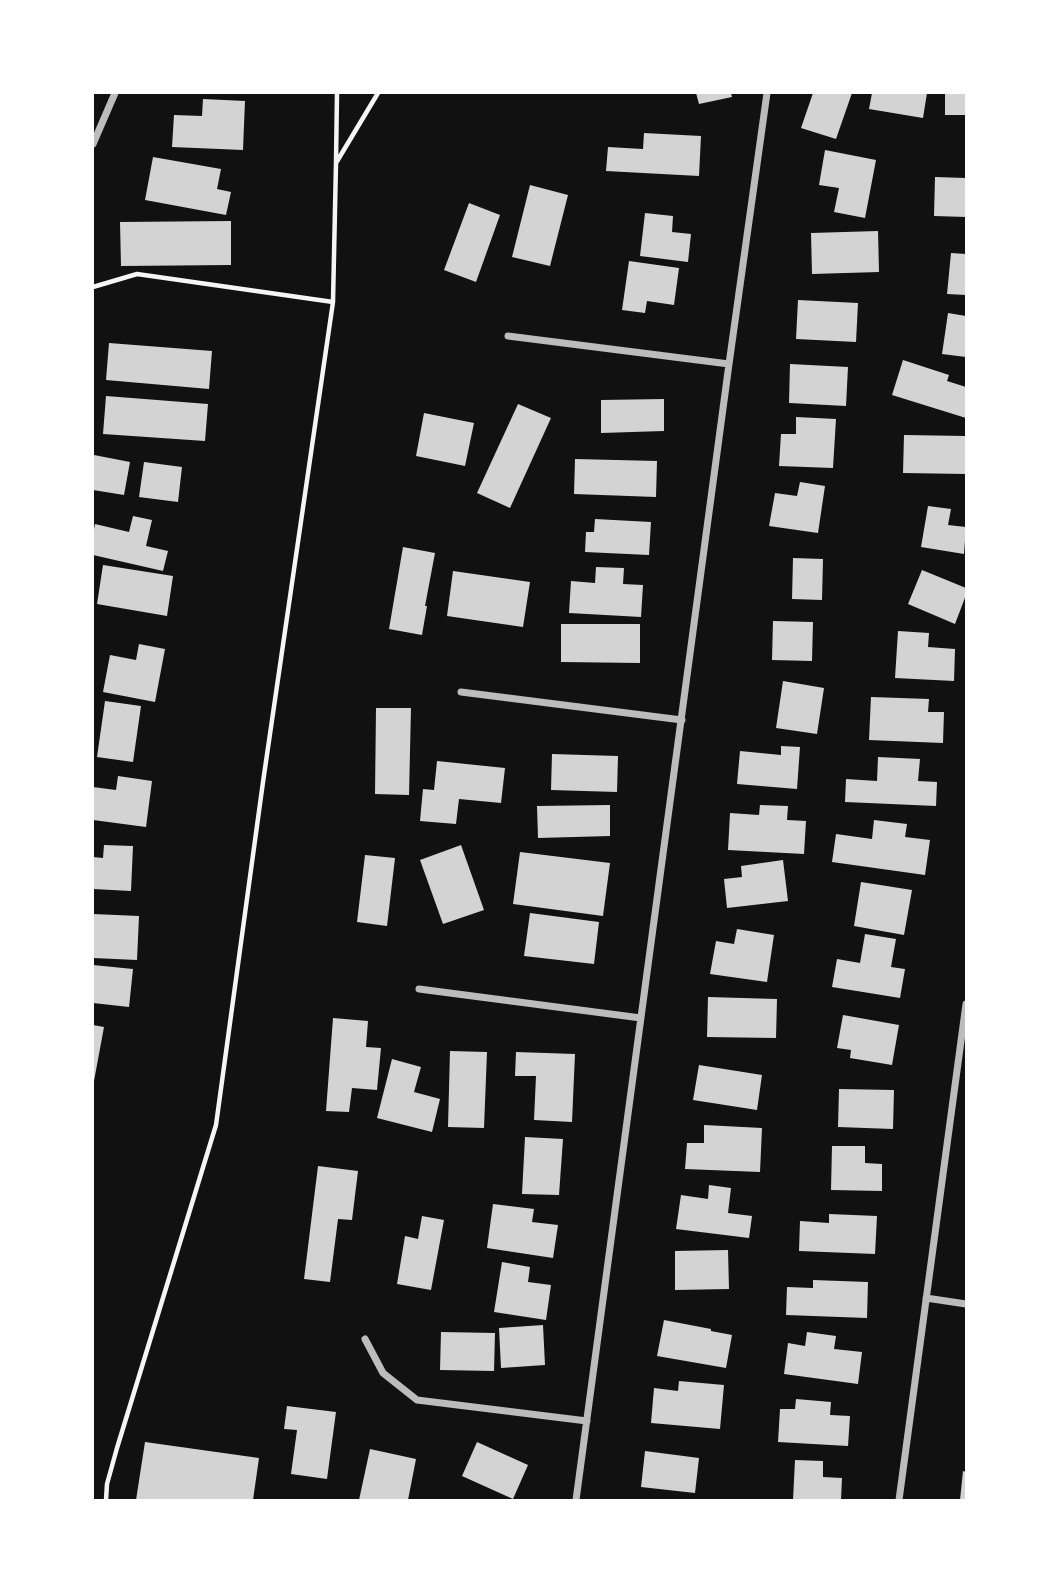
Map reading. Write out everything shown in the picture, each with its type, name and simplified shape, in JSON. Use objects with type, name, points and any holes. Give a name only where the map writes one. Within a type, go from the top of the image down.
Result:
[{"type":"street","points":[[93,144],[116,93]]},
{"type":"street","points":[[576,1500],[767,93]]},
{"type":"street","points":[[508,335],[729,364]]},
{"type":"street","points":[[461,692],[682,720]]},
{"type":"street","points":[[419,989],[641,1018]]},
{"type":"street","points":[[899,1500],[966,1004]]},
{"type":"street","points":[[926,1298],[966,1304]]},
{"type":"street","points":[[365,1339],[383,1373],[417,1400],[587,1421]]},
{"type":"path","points":[[106,1500],[107,1484],[117,1448],[216,1125],[333,302],[337,93]]},
{"type":"path","points":[[336,163],[378,93]]},
{"type":"path","points":[[93,287],[137,274],[333,302]]},
{"type":"building","points":[[696,93],[731,93],[732,97],[699,104]]},
{"type":"building","points":[[813,93],[852,93],[836,139],[801,128]]},
{"type":"building","points":[[872,93],[927,93],[923,118],[869,109]]},
{"type":"building","points":[[945,93],[966,93],[966,115],[945,115]]},
{"type":"building","points":[[203,99],[245,101],[243,150],[172,147],[174,115],[202,116]]},
{"type":"building","points":[[644,133],[701,136],[699,176],[606,171],[608,147],[643,149]]},
{"type":"building","points":[[825,150],[876,160],[865,218],[834,212],[839,188],[819,185]]},
{"type":"building","points":[[153,157],[221,169],[217,189],[231,192],[226,215],[145,200]]},
{"type":"building","points":[[935,177],[966,178],[966,217],[934,216]]},
{"type":"building","points":[[530,185],[568,195],[550,266],[512,257]]},
{"type":"building","points":[[469,203],[500,215],[476,282],[444,270]]},
{"type":"building","points":[[645,213],[673,216],[672,232],[691,234],[688,262],[640,256]]},
{"type":"building","points":[[231,221],[231,265],[121,266],[120,222]]},
{"type":"building","points":[[878,231],[879,272],[812,274],[811,233]]},
{"type":"building","points":[[951,253],[966,254],[966,295],[947,294]]},
{"type":"building","points":[[629,261],[679,268],[674,305],[647,301],[645,313],[622,310]]},
{"type":"building","points":[[798,300],[858,303],[856,342],[796,339]]},
{"type":"building","points":[[948,313],[966,316],[966,357],[942,354]]},
{"type":"building","points":[[109,343],[212,351],[209,389],[106,380]]},
{"type":"building","points":[[903,360],[949,375],[947,381],[966,387],[966,418],[892,395]]},
{"type":"building","points":[[790,364],[848,367],[846,406],[789,403]]},
{"type":"building","points":[[106,396],[208,404],[205,441],[103,434]]},
{"type":"building","points":[[664,399],[664,431],[601,433],[601,400]]},
{"type":"building","points":[[518,404],[551,418],[510,508],[477,493]]},
{"type":"building","points":[[424,413],[474,423],[465,466],[416,456]]},
{"type":"building","points":[[796,417],[836,419],[833,468],[779,466],[781,434],[796,434]]},
{"type":"building","points":[[904,435],[966,436],[966,474],[903,473]]},
{"type":"building","points":[[94,455],[130,462],[124,495],[93,490]]},
{"type":"building","points":[[575,459],[657,461],[656,497],[574,494]]},
{"type":"building","points":[[144,462],[182,467],[178,502],[139,497]]},
{"type":"building","points":[[800,482],[825,486],[818,533],[769,526],[775,493],[797,496]]},
{"type":"building","points":[[928,506],[951,509],[948,525],[966,527],[964,554],[921,547]]},
{"type":"building","points":[[133,516],[152,520],[146,546],[168,551],[163,571],[93,555],[95,524],[129,532]]},
{"type":"building","points":[[595,519],[651,522],[649,555],[585,552],[586,532],[594,532]]},
{"type":"building","points":[[403,547],[435,553],[422,635],[389,629]]},
{"type":"building","points":[[793,558],[823,559],[822,600],[792,599]]},
{"type":"building","points":[[103,565],[173,576],[167,616],[97,604]]},
{"type":"building","points":[[596,567],[624,568],[623,584],[643,585],[641,617],[569,613],[571,581],[595,583]]},
{"type":"building","points":[[922,570],[966,588],[955,624],[908,604]]},
{"type":"building","points":[[453,571],[530,582],[523,627],[447,616]]},
{"type":"building","points":[[773,621],[813,622],[812,661],[772,660]]},
{"type":"building","points":[[561,624],[640,624],[640,663],[561,662]]},
{"type":"building","points":[[898,631],[929,633],[928,647],[955,649],[954,681],[895,678]]},
{"type":"building","points":[[139,644],[165,649],[155,702],[103,692],[110,655],[136,660]]},
{"type":"building","points":[[783,681],[824,688],[817,734],[776,728]]},
{"type":"building","points":[[871,697],[929,699],[928,712],[944,712],[943,743],[869,740]]},
{"type":"building","points":[[105,701],[141,706],[133,762],[97,757]]},
{"type":"building","points":[[376,708],[411,708],[409,795],[375,794]]},
{"type":"building","points":[[781,746],[800,747],[797,789],[737,784],[740,751],[781,755]]},
{"type":"building","points":[[552,754],[618,756],[617,792],[551,790]]},
{"type":"building","points":[[878,757],[920,759],[918,781],[937,782],[936,806],[845,802],[846,779],[877,781]]},
{"type":"building","points":[[437,761],[505,768],[501,803],[459,799],[456,824],[420,821],[423,789],[434,790]]},
{"type":"building","points":[[118,776],[152,781],[146,827],[93,820],[93,787],[116,790]]},
{"type":"building","points":[[610,805],[610,836],[538,838],[537,806]]},
{"type":"building","points":[[760,805],[788,806],[787,820],[806,821],[804,854],[728,850],[730,813],[759,815]]},
{"type":"building","points":[[874,820],[907,824],[905,837],[930,840],[925,875],[832,862],[836,834],[872,839]]},
{"type":"building","points":[[104,845],[133,846],[131,891],[93,889],[93,857],[103,858]]},
{"type":"building","points":[[461,845],[484,910],[443,924],[420,860]]},
{"type":"building","points":[[520,852],[610,863],[603,916],[513,904]]},
{"type":"building","points":[[365,855],[395,858],[387,926],[357,922]]},
{"type":"building","points":[[783,860],[788,901],[727,908],[724,879],[742,877],[741,866]]},
{"type":"building","points":[[861,882],[912,890],[904,935],[854,926]]},
{"type":"building","points":[[530,913],[599,922],[594,964],[524,956]]},
{"type":"building","points":[[93,914],[139,916],[137,960],[93,958]]},
{"type":"building","points":[[737,929],[774,935],[767,982],[710,974],[716,941],[734,944]]},
{"type":"building","points":[[865,934],[896,939],[891,967],[905,969],[900,998],[832,987],[837,959],[860,963]]},
{"type":"building","points":[[93,965],[133,969],[129,1007],[93,1003]]},
{"type":"building","points":[[708,997],[777,999],[776,1038],[707,1037]]},
{"type":"building","points":[[843,1015],[899,1025],[892,1065],[850,1058],[851,1050],[837,1048]]},
{"type":"building","points":[[333,1018],[368,1021],[366,1047],[381,1048],[377,1090],[352,1088],[349,1112],[326,1111]]},
{"type":"building","points":[[93,1025],[104,1027],[94,1081],[93,1081]]},
{"type":"building","points":[[450,1051],[487,1052],[484,1128],[448,1127]]},
{"type":"building","points":[[516,1052],[575,1054],[572,1122],[534,1120],[536,1076],[515,1076]]},
{"type":"building","points":[[392,1059],[421,1067],[414,1092],[440,1099],[432,1132],[377,1118]]},
{"type":"building","points":[[699,1065],[762,1075],[757,1110],[693,1100]]},
{"type":"building","points":[[839,1089],[894,1090],[893,1129],[838,1127]]},
{"type":"building","points":[[704,1125],[762,1128],[760,1172],[685,1169],[687,1143],[704,1143]]},
{"type":"building","points":[[525,1137],[563,1139],[559,1195],[522,1194]]},
{"type":"building","points":[[832,1146],[865,1146],[865,1163],[882,1164],[882,1191],[831,1190]]},
{"type":"building","points":[[318,1166],[358,1171],[352,1220],[338,1219],[330,1282],[304,1279]]},
{"type":"building","points":[[709,1185],[731,1188],[728,1213],[752,1216],[749,1238],[676,1229],[681,1195],[708,1199]]},
{"type":"building","points":[[493,1204],[534,1209],[532,1222],[558,1225],[553,1258],[487,1248]]},
{"type":"building","points":[[829,1214],[877,1216],[875,1254],[799,1251],[800,1221],[829,1223]]},
{"type":"building","points":[[422,1216],[444,1220],[431,1290],[397,1284],[405,1236],[418,1239]]},
{"type":"building","points":[[728,1250],[729,1289],[675,1290],[675,1251]]},
{"type":"building","points":[[502,1262],[530,1267],[528,1282],[551,1285],[546,1320],[494,1312]]},
{"type":"building","points":[[813,1280],[868,1282],[867,1318],[786,1315],[787,1287],[813,1288]]},
{"type":"building","points":[[664,1320],[732,1335],[726,1368],[657,1356]]},
{"type":"building","points":[[543,1325],[545,1365],[501,1368],[499,1328]]},
{"type":"building","points":[[441,1332],[495,1333],[494,1371],[440,1370]]},
{"type":"building","points":[[807,1332],[836,1336],[834,1349],[862,1352],[858,1384],[784,1374],[788,1343],[805,1346]]},
{"type":"building","points":[[679,1381],[724,1385],[720,1429],[651,1423],[654,1388],[678,1391]]},
{"type":"building","points":[[796,1399],[831,1402],[830,1415],[850,1416],[848,1446],[778,1442],[780,1409],[795,1409]]},
{"type":"building","points":[[287,1406],[336,1412],[327,1479],[291,1474],[297,1430],[284,1429]]},
{"type":"building","points":[[145,1442],[259,1458],[253,1500],[136,1500]]},
{"type":"building","points":[[477,1442],[528,1465],[513,1499],[462,1476]]},
{"type":"building","points":[[370,1449],[416,1459],[408,1500],[359,1500]]},
{"type":"building","points":[[645,1451],[699,1458],[695,1493],[641,1487]]},
{"type":"building","points":[[795,1460],[823,1461],[823,1477],[842,1478],[841,1500],[793,1500]]},
{"type":"building","points":[[963,1471],[966,1472],[966,1500],[960,1500]]}]
